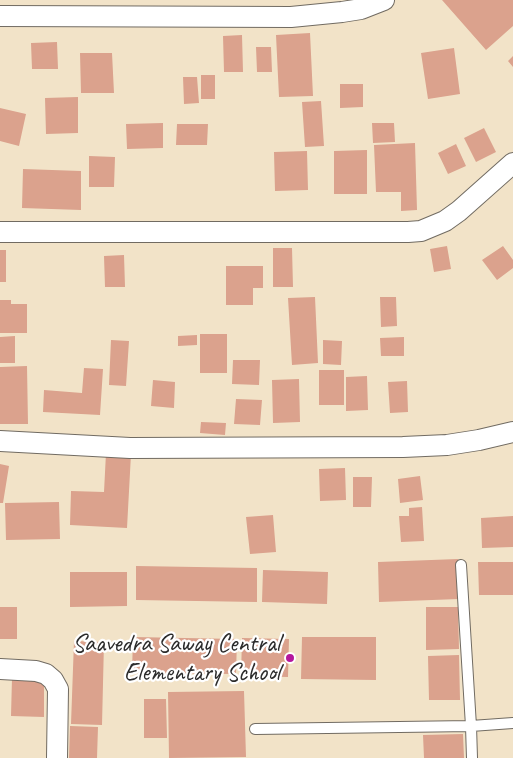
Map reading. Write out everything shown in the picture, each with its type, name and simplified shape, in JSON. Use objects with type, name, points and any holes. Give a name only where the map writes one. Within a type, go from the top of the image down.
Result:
[{"type":"street","points":[[0,16],[291,17],[342,12],[384,0]]},
{"type":"street","points":[[0,232],[421,231],[445,222],[513,163]]},
{"type":"street","points":[[0,441],[130,448],[403,447],[447,445],[513,432]]},
{"type":"street","points":[[0,668],[36,671],[46,674],[53,680],[58,689],[57,758]]},
{"type":"lane","points":[[461,565],[472,758]]},
{"type":"lane","points":[[256,729],[471,726],[513,723]]},
{"type":"building","points":[[442,0],[513,0],[513,26],[486,50]]},
{"type":"building","points":[[310,33],[313,96],[279,97],[276,35]]},
{"type":"building","points":[[242,35],[243,72],[224,72],[223,36]]},
{"type":"building","points":[[57,42],[58,69],[32,69],[31,43]]},
{"type":"building","points":[[256,47],[271,47],[272,72],[257,72]]},
{"type":"building","points":[[454,48],[460,94],[428,99],[421,53]]},
{"type":"building","points":[[80,53],[112,53],[114,93],[81,93]]},
{"type":"building","points":[[513,56],[513,67],[508,61]]},
{"type":"building","points":[[201,75],[215,75],[215,99],[201,99]]},
{"type":"building","points":[[183,77],[197,77],[199,103],[184,104]]},
{"type":"building","points":[[340,84],[363,84],[363,107],[340,108]]},
{"type":"building","points":[[78,97],[78,133],[46,134],[45,98]]},
{"type":"building","points":[[321,101],[324,146],[305,147],[302,102]]},
{"type":"building","points":[[0,108],[26,114],[19,146],[0,141]]},
{"type":"building","points":[[163,123],[163,148],[127,149],[126,124]]},
{"type":"building","points":[[372,123],[394,123],[395,142],[373,143]]},
{"type":"building","points":[[177,124],[208,124],[207,145],[176,145]]},
{"type":"building","points":[[484,128],[496,152],[476,162],[464,138]]},
{"type":"building","points":[[415,143],[417,210],[401,211],[401,192],[376,192],[374,145]]},
{"type":"building","points":[[456,144],[466,166],[448,174],[438,153]]},
{"type":"building","points":[[367,150],[367,194],[334,194],[334,151]]},
{"type":"building","points":[[307,151],[308,190],[275,191],[274,152]]},
{"type":"building","points":[[89,156],[115,157],[114,187],[89,187]]},
{"type":"building","points":[[23,169],[81,171],[81,210],[22,208]]},
{"type":"building","points":[[447,246],[451,269],[434,272],[430,249]]},
{"type":"building","points":[[503,246],[513,260],[513,268],[497,280],[482,260]]},
{"type":"building","points":[[273,248],[292,248],[293,287],[273,287]]},
{"type":"building","points":[[0,250],[6,250],[6,282],[0,282]]},
{"type":"building","points":[[124,255],[125,287],[105,287],[104,256]]},
{"type":"building","points":[[226,266],[263,266],[263,288],[253,288],[253,305],[226,305]]},
{"type":"building","points":[[315,297],[318,363],[292,365],[288,298]]},
{"type":"building","points":[[380,297],[396,297],[397,326],[381,327]]},
{"type":"building","points":[[0,300],[11,300],[11,304],[27,304],[27,333],[0,333]]},
{"type":"building","points":[[200,334],[227,334],[227,373],[200,373]]},
{"type":"building","points":[[197,335],[197,345],[178,346],[178,336]]},
{"type":"building","points":[[15,336],[15,363],[0,363],[0,337]]},
{"type":"building","points":[[404,337],[404,356],[381,356],[380,338]]},
{"type":"building","points":[[111,340],[129,341],[126,386],[109,385]]},
{"type":"building","points":[[323,340],[342,341],[341,365],[323,364]]},
{"type":"building","points":[[233,360],[260,360],[259,385],[232,384]]},
{"type":"building","points":[[27,366],[28,424],[0,424],[0,367]]},
{"type":"building","points":[[84,368],[103,369],[100,415],[43,412],[44,390],[82,393]]},
{"type":"building","points":[[319,370],[344,370],[344,405],[319,405]]},
{"type":"building","points":[[367,376],[368,410],[346,411],[346,377]]},
{"type":"building","points":[[299,379],[300,422],[273,423],[272,380]]},
{"type":"building","points":[[153,380],[175,382],[174,408],[151,406]]},
{"type":"building","points":[[407,381],[408,412],[390,413],[388,382]]},
{"type":"building","points":[[236,399],[262,400],[260,425],[234,424]]},
{"type":"building","points":[[201,422],[226,423],[225,435],[200,433]]},
{"type":"building","points":[[106,453],[131,454],[127,528],[70,525],[71,491],[104,492]]},
{"type":"building","points":[[0,464],[9,466],[3,503],[0,503]]},
{"type":"building","points":[[345,468],[346,500],[320,501],[319,469]]},
{"type":"building","points":[[420,476],[423,500],[400,503],[398,479]]},
{"type":"building","points":[[353,477],[372,477],[371,507],[353,507]]},
{"type":"building","points":[[59,502],[60,539],[6,540],[5,503]]},
{"type":"building","points":[[422,507],[424,541],[401,542],[399,516],[409,516],[409,508]]},
{"type":"building","points":[[273,515],[276,552],[250,554],[246,517]]},
{"type":"building","points":[[513,516],[513,547],[482,548],[481,518]]},
{"type":"building","points":[[458,559],[459,599],[379,602],[378,562]]},
{"type":"building","points":[[478,562],[513,562],[513,595],[479,595]]},
{"type":"building","points":[[136,566],[257,568],[257,602],[136,600]]},
{"type":"building","points":[[263,570],[328,572],[327,604],[262,602]]},
{"type":"building","points":[[70,572],[127,572],[127,606],[70,607]]},
{"type":"building","points":[[0,607],[17,607],[17,639],[0,639]]},
{"type":"building","points":[[426,607],[458,607],[459,649],[426,650]]},
{"type":"building","points":[[133,637],[237,639],[236,674],[132,673]]},
{"type":"building","points":[[302,637],[376,637],[376,680],[301,679]]},
{"type":"building","points":[[242,638],[289,639],[288,677],[241,676]]},
{"type":"building","points":[[74,641],[104,642],[102,725],[71,724]]},
{"type":"building","points":[[459,655],[460,700],[429,700],[428,656]]},
{"type":"building","points":[[12,678],[44,679],[44,717],[11,716]]},
{"type":"building","points":[[244,691],[246,757],[169,758],[168,692]]},
{"type":"building","points":[[144,699],[166,699],[167,738],[144,738]]},
{"type":"building","points":[[70,726],[98,727],[97,758],[69,758]]},
{"type":"building","points":[[463,734],[464,758],[424,758],[423,735]]},
{"type":"place","name":"Saavedra Saway Central Elementary School","points":[[290,658]]}]
